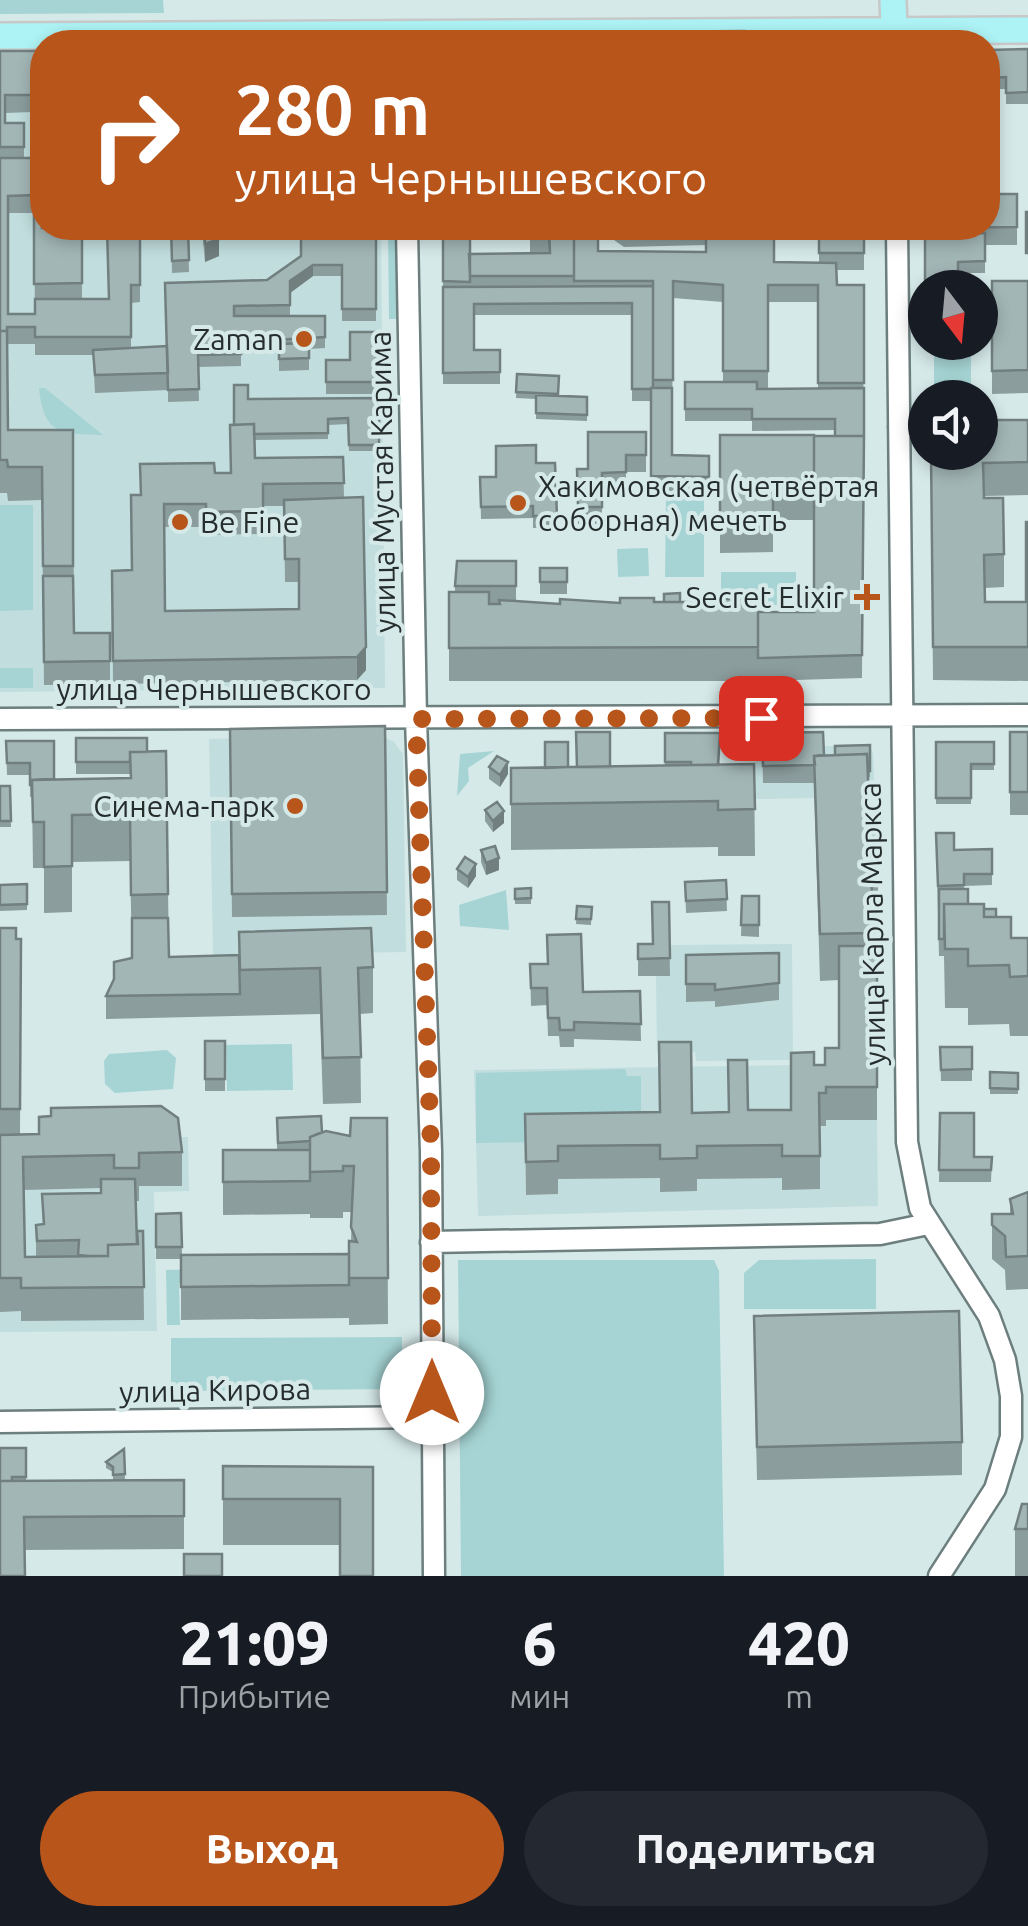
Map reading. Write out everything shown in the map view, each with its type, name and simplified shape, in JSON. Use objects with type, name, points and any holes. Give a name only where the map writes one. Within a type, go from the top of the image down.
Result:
[{"type":"main road","points":[[893,0],[894,30]]},
{"type":"main road","points":[[1000,31],[1028,30]]},
{"type":"main road","points":[[0,36],[30,36]]},
{"type":"street","name":"улица Мустая Карима","points":[[407,240],[431,1242],[434,1576]]},
{"type":"street","name":"улица Карла Маркса","points":[[897,240],[907,1142],[913,1188],[928,1224],[989,1316],[1006,1360],[1011,1396],[1010,1437],[995,1489],[940,1576]]},
{"type":"street","points":[[899,427],[908,427]]},
{"type":"street","name":"улица Чернышевского","points":[[0,720],[1028,715]]},
{"type":"street","points":[[431,1242],[880,1234],[928,1224]]},
{"type":"street","name":"улица Кирова","points":[[0,1422],[432,1417]]},
{"type":"shaded area","points":[[0,0],[163,0],[164,13],[0,14]]},
{"type":"shaded area","points":[[0,65],[30,65],[30,240],[381,240],[385,688],[0,692]]},
{"type":"shaded area","points":[[388,240],[399,240],[400,319],[389,319]]},
{"type":"shaded area","points":[[934,360],[971,360],[971,380],[934,380]]},
{"type":"shaded area","points":[[39,388],[45,388],[103,435],[57,429],[45,415]]},
{"type":"shaded area","points":[[666,497],[704,497],[704,577],[665,577]]},
{"type":"shaded area","points":[[0,505],[33,505],[33,610],[0,611]]},
{"type":"shaded area","points":[[648,548],[649,576],[618,577],[617,549]]},
{"type":"shaded area","points":[[721,572],[796,572],[796,605],[721,606]]},
{"type":"shaded area","points":[[0,668],[33,668],[33,688],[0,688]]},
{"type":"shaded area","points":[[381,735],[394,742],[403,754],[406,952],[213,955],[209,739]]},
{"type":"shaded area","points":[[868,745],[873,753],[875,797],[756,799],[755,748]]},
{"type":"shaded area","points":[[494,751],[468,768],[469,781],[457,796],[460,754]]},
{"type":"shaded area","points":[[506,890],[509,930],[460,926],[459,905]]},
{"type":"shaded area","points":[[792,944],[793,1060],[696,1061],[695,1052],[657,1052],[656,976],[670,975],[670,945]]},
{"type":"shaded area","points":[[292,1044],[293,1090],[227,1091],[226,1045]]},
{"type":"shaded area","points":[[167,1050],[176,1058],[173,1089],[115,1093],[105,1084],[104,1061],[109,1054]]},
{"type":"shaded area","points":[[797,1065],[826,1120],[877,1120],[878,1206],[478,1216],[474,1070]]},
{"type":"shaded area","points":[[625,1069],[627,1076],[641,1076],[641,1113],[615,1141],[476,1143],[476,1073]]},
{"type":"shaded area","points":[[188,1137],[189,1191],[154,1192],[157,1331],[0,1332],[0,1154],[31,1139]]},
{"type":"shaded area","points":[[876,1259],[876,1309],[744,1309],[744,1273],[759,1260]]},
{"type":"shaded area","points":[[458,1260],[714,1260],[719,1271],[724,1576],[461,1576]]},
{"type":"shaded area","points":[[202,1269],[203,1282],[179,1283],[180,1325],[167,1325],[166,1270]]},
{"type":"shaded area","points":[[402,1337],[402,1389],[171,1391],[171,1338]]},
{"type":"building","points":[[1028,49],[1028,92],[1006,93],[1006,77],[1000,77],[1000,50]]},
{"type":"building","points":[[0,51],[30,51],[30,95],[5,95],[5,123],[24,123],[24,147],[0,147]]},
{"type":"building","points":[[0,158],[30,158],[30,195],[8,196],[8,314],[35,314],[35,299],[109,299],[107,240],[140,240],[140,285],[131,285],[131,337],[35,337],[35,327],[7,327],[7,331],[0,331]]},
{"type":"building","points":[[1000,194],[1017,194],[1017,227],[1000,227]]},
{"type":"building","points":[[1028,212],[1028,253],[1026,253]]},
{"type":"building","points":[[34,240],[82,240],[82,283],[34,284]]},
{"type":"building","points":[[171,240],[188,240],[189,260],[172,261]]},
{"type":"building","points":[[301,240],[376,240],[376,309],[342,309],[342,265],[313,265],[290,281],[290,305],[234,306],[234,316],[325,316],[325,337],[241,342],[241,354],[198,355],[199,389],[168,390],[165,283],[267,280],[301,256]]},
{"type":"building","points":[[443,240],[470,240],[470,282],[443,281]]},
{"type":"building","points":[[549,240],[574,240],[574,276],[470,276],[469,254],[550,253]]},
{"type":"building","points":[[574,240],[598,240],[598,251],[706,252],[706,240],[774,240],[774,262],[836,263],[837,285],[864,285],[864,383],[818,383],[818,285],[768,285],[768,371],[723,371],[723,285],[673,281],[673,380],[653,380],[653,281],[574,281]]},
{"type":"building","points":[[819,240],[864,240],[864,253],[819,253]]},
{"type":"building","points":[[925,240],[985,240],[985,261],[958,262],[958,270],[925,270]]},
{"type":"building","points":[[998,281],[1028,281],[1028,370],[992,371],[992,360],[998,360]]},
{"type":"building","points":[[653,286],[651,389],[632,389],[632,303],[474,304],[474,350],[500,350],[500,372],[443,373],[443,287]]},
{"type":"building","points":[[0,331],[7,331],[8,430],[73,430],[73,566],[43,566],[42,467],[8,467],[7,460],[0,460]]},
{"type":"building","points":[[350,332],[377,332],[377,382],[326,382],[326,360],[350,360]]},
{"type":"building","points":[[309,343],[309,358],[279,359],[279,344]]},
{"type":"building","points":[[167,346],[168,373],[95,375],[93,350]]},
{"type":"building","points":[[517,374],[559,376],[558,394],[516,392]]},
{"type":"building","points":[[685,382],[757,382],[757,389],[864,388],[864,436],[835,436],[835,419],[752,419],[752,409],[685,409]]},
{"type":"building","points":[[234,385],[248,385],[248,399],[379,398],[379,445],[349,445],[348,418],[328,419],[328,433],[254,434],[254,424],[234,425]]},
{"type":"building","points":[[651,388],[672,388],[672,455],[709,456],[709,477],[651,476]]},
{"type":"building","points":[[536,395],[587,397],[587,415],[536,413]]},
{"type":"building","points":[[998,420],[1028,420],[1028,462],[998,463]]},
{"type":"building","points":[[254,424],[255,458],[343,457],[344,483],[263,484],[263,511],[206,512],[206,504],[164,504],[165,611],[299,609],[299,559],[285,559],[284,500],[363,497],[366,647],[357,657],[113,661],[112,571],[132,570],[131,495],[141,495],[140,464],[214,463],[215,473],[231,473],[230,425]]},
{"type":"building","points":[[588,432],[646,432],[646,455],[626,455],[626,472],[602,473],[602,507],[578,507],[577,469],[588,469]]},
{"type":"building","points":[[720,435],[814,435],[814,487],[773,487],[773,519],[720,519]]},
{"type":"building","points":[[814,436],[864,436],[862,655],[758,658],[758,612],[814,612]]},
{"type":"building","name":"Хакимовская (четвёртая соборная) мечеть","points":[[536,445],[536,463],[555,463],[557,516],[533,516],[533,506],[481,507],[480,477],[496,477],[496,446]]},
{"type":"building","points":[[931,470],[983,470],[984,498],[1003,498],[1004,554],[984,555],[985,602],[1026,602],[1028,522],[1028,647],[933,647]]},
{"type":"building","points":[[457,561],[516,561],[516,586],[455,586]]},
{"type":"building","points":[[540,568],[567,568],[567,582],[540,582]]},
{"type":"building","points":[[43,576],[73,576],[74,633],[110,633],[110,661],[44,662]]},
{"type":"building","points":[[449,592],[489,592],[489,604],[500,604],[499,600],[560,604],[560,599],[620,603],[620,598],[700,602],[700,597],[758,601],[758,647],[449,648]]},
{"type":"building","points":[[680,593],[680,602],[664,602],[664,594]]},
{"type":"building","points":[[385,726],[387,892],[232,894],[230,729]]},
{"type":"building","points":[[576,732],[610,732],[610,767],[577,767]]},
{"type":"building","points":[[823,732],[824,755],[814,756],[815,765],[763,766],[762,733]]},
{"type":"building","points":[[1010,732],[1028,732],[1028,792],[1010,792]]},
{"type":"building","points":[[665,733],[720,733],[718,765],[665,762]]},
{"type":"building","points":[[76,738],[147,738],[147,752],[130,752],[130,762],[76,762]]},
{"type":"building","points":[[6,741],[54,741],[54,779],[32,780],[30,785],[30,763],[7,763]]},
{"type":"building","points":[[545,742],[568,742],[568,767],[545,768]]},
{"type":"building","points":[[936,742],[994,742],[994,764],[971,764],[971,798],[936,798]]},
{"type":"building","points":[[870,745],[870,771],[867,754],[835,755],[835,746]]},
{"type":"building","points":[[166,751],[168,894],[131,895],[130,814],[72,815],[72,866],[44,867],[44,822],[33,822],[32,780],[131,778],[130,752]]},
{"type":"building","points":[[867,754],[870,827],[877,827],[878,862],[871,862],[873,933],[820,934],[814,756]]},
{"type":"building","points":[[497,756],[508,762],[500,775],[489,767]]},
{"type":"building","points":[[754,764],[755,809],[718,810],[718,801],[511,804],[511,768]]},
{"type":"building","points":[[0,786],[10,786],[11,821],[0,821]]},
{"type":"building","points":[[497,802],[504,811],[493,821],[485,810]]},
{"type":"building","points":[[936,833],[954,833],[954,850],[992,849],[992,874],[964,874],[964,885],[938,886]]},
{"type":"building","points":[[495,846],[499,858],[486,863],[481,850]]},
{"type":"building","points":[[465,857],[476,864],[468,877],[457,869]]},
{"type":"building","points":[[726,880],[727,899],[686,901],[685,882]]},
{"type":"building","points":[[27,884],[27,904],[0,905],[0,885]]},
{"type":"building","points":[[531,888],[531,898],[515,899],[515,889]]},
{"type":"building","points":[[939,889],[968,889],[968,904],[944,904],[944,939],[939,939]]},
{"type":"building","points":[[742,896],[759,896],[759,925],[741,925]]},
{"type":"building","points":[[652,902],[669,902],[670,958],[638,959],[638,944],[653,944]]},
{"type":"building","points":[[944,904],[984,904],[984,917],[1011,917],[1011,938],[1028,938],[1028,976],[1010,977],[1009,965],[968,966],[968,949],[945,949]]},
{"type":"building","points":[[577,906],[592,907],[591,919],[576,919]]},
{"type":"building","points":[[984,909],[996,909],[996,917],[984,917]]},
{"type":"building","points":[[132,918],[168,918],[169,957],[239,955],[240,994],[106,996],[114,979],[114,962],[132,958]]},
{"type":"building","points":[[0,928],[16,928],[16,939],[21,939],[20,1109],[0,1109]]},
{"type":"building","points":[[371,928],[373,967],[358,968],[361,1057],[323,1058],[320,968],[240,970],[239,932]]},
{"type":"building","points":[[581,934],[583,992],[640,991],[641,1024],[574,1022],[574,1030],[560,1030],[559,1018],[548,1018],[547,988],[531,988],[530,964],[548,964],[547,935]]},
{"type":"building","points":[[839,946],[877,946],[877,1087],[826,1087],[826,1093],[819,1093],[820,1156],[782,1156],[782,1145],[697,1146],[697,1158],[660,1159],[660,1145],[558,1146],[558,1161],[526,1162],[525,1114],[660,1112],[659,1042],[691,1042],[692,1113],[729,1112],[728,1060],[747,1060],[748,1110],[791,1110],[791,1053],[814,1052],[814,1065],[825,1065],[825,1048],[839,1048]]},
{"type":"building","points":[[779,953],[779,983],[715,990],[715,984],[686,984],[686,955]]},
{"type":"building","points":[[205,1041],[225,1041],[225,1079],[205,1079]]},
{"type":"building","points":[[940,1047],[972,1047],[972,1069],[941,1070]]},
{"type":"building","points":[[990,1072],[1018,1073],[1018,1089],[990,1088]]},
{"type":"building","points":[[161,1106],[178,1118],[182,1152],[139,1153],[139,1168],[114,1168],[114,1155],[23,1157],[25,1257],[108,1256],[108,1245],[138,1244],[137,1231],[143,1231],[144,1287],[21,1288],[21,1278],[0,1278],[0,1135],[39,1134],[39,1117],[51,1116],[51,1108]]},
{"type":"building","points":[[940,1113],[974,1113],[974,1157],[992,1157],[991,1170],[939,1170]]},
{"type":"building","points":[[321,1116],[322,1132],[310,1137],[310,1141],[278,1143],[277,1118]]},
{"type":"building","points":[[351,1118],[387,1118],[388,1278],[349,1278],[349,1241],[357,1242],[351,1227],[354,1166],[343,1166],[343,1171],[310,1172],[310,1137],[326,1131],[350,1136]]},
{"type":"building","points":[[223,1150],[310,1150],[310,1181],[223,1182]]},
{"type":"building","points":[[101,1179],[135,1179],[137,1244],[108,1245],[108,1256],[89,1256],[78,1255],[79,1240],[37,1241],[36,1225],[44,1224],[42,1194],[101,1193]]},
{"type":"building","points":[[1028,1192],[1028,1256],[1006,1257],[1005,1236],[992,1225],[992,1214],[1013,1214],[1010,1199]]},
{"type":"building","points":[[181,1213],[182,1247],[156,1247],[156,1214]]},
{"type":"building","points":[[349,1254],[349,1285],[181,1287],[181,1255]]},
{"type":"building","points":[[959,1311],[962,1442],[757,1447],[754,1316]]},
{"type":"building","points":[[0,1448],[26,1448],[26,1477],[0,1481]]},
{"type":"building","points":[[124,1449],[125,1474],[113,1475],[113,1467],[106,1462]]},
{"type":"building","points":[[223,1466],[373,1467],[373,1576],[340,1576],[340,1499],[223,1499]]},
{"type":"building","points":[[184,1480],[184,1516],[24,1517],[25,1576],[0,1576],[0,1481]]},
{"type":"building","points":[[1022,1504],[1028,1504],[1028,1529],[1015,1529]]},
{"type":"building","points":[[184,1554],[222,1554],[222,1576],[184,1576]]},
{"type":"place","name":"Zaman","points":[[304,339]]},
{"type":"place","name":"Хакимовская (четвёртая соборная) мечеть","points":[[518,503]]},
{"type":"place","name":"Be Fine","points":[[180,522]]},
{"type":"place","name":"Secret Elixir","points":[[867,597]]},
{"type":"place","name":"Синема-парк","points":[[295,806]]},
{"type":"route","points":[[432,1393],[431,1151],[416,719],[761,718]]}]
